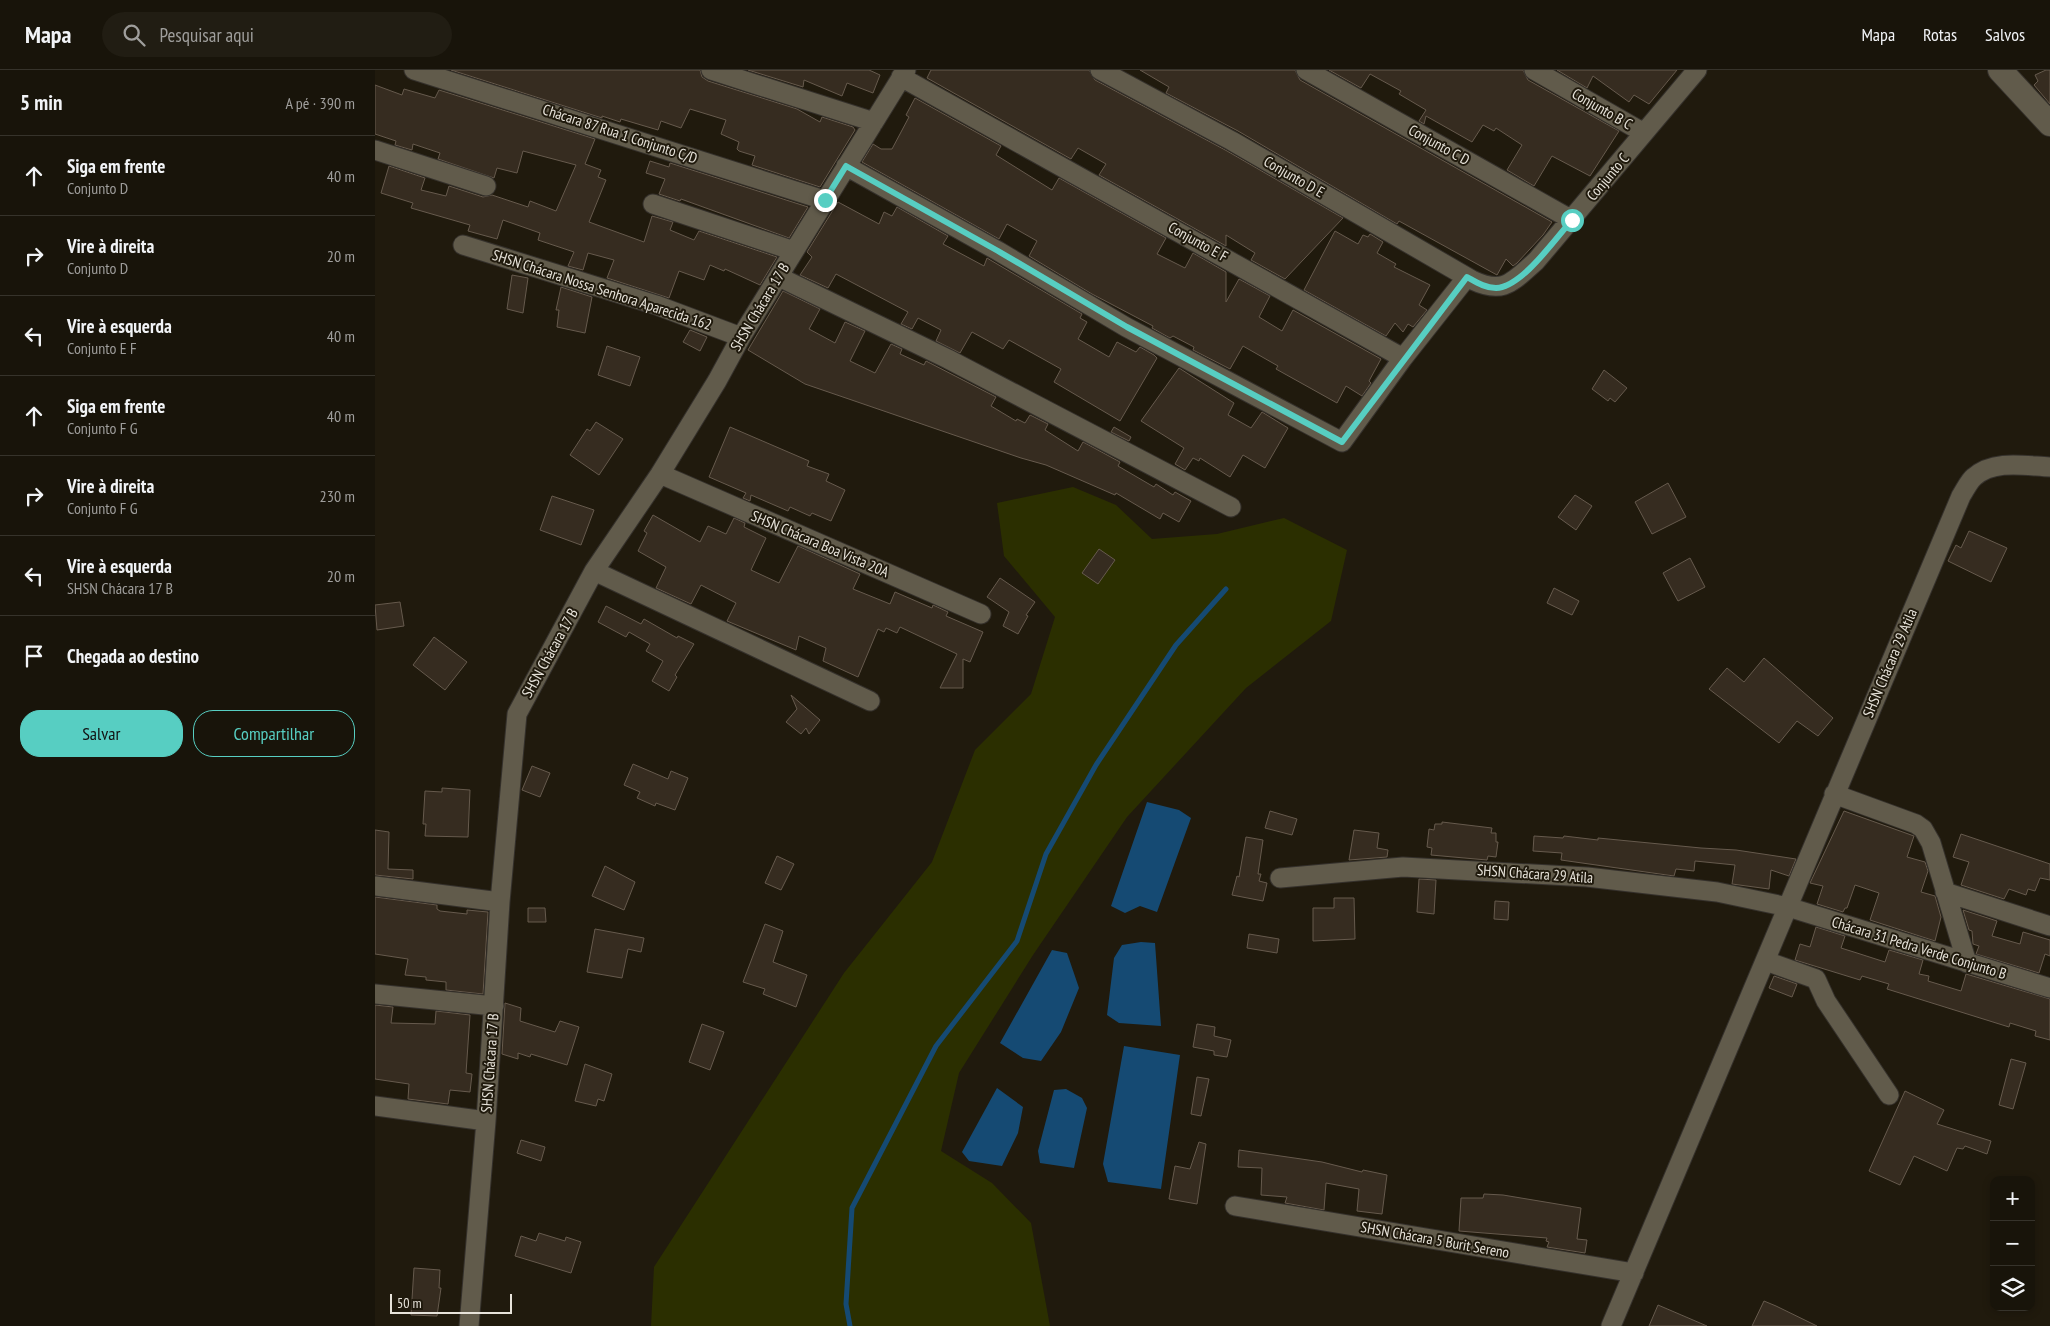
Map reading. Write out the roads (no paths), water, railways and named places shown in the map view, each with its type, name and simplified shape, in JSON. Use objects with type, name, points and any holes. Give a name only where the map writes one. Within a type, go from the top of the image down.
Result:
[{"type":"street","name":"Chácara 87 Rua 1 Conjunto C/D","points":[[414,70],[825,200]]},
{"type":"street","points":[[711,70],[874,122]]},
{"type":"street","name":"Conjunto D E","points":[[1100,70],[1232,141],[1487,287]]},
{"type":"street","name":"Conjunto C D","points":[[1306,70],[1572,220]]},
{"type":"street","name":"Conjunto B C","points":[[1534,70],[1644,133]]},
{"type":"street","name":"Conjunto C","points":[[1487,287],[1502,287],[1511,284],[1536,261],[1697,70]]},
{"type":"street","points":[[2000,70],[2050,124]]},
{"type":"street","name":"SHSN Chácara 17 B","points":[[469,1326],[486,1121],[499,902],[517,714],[594,571],[660,474],[717,381],[741,337],[903,74]]},
{"type":"street","name":"Conjunto E F","points":[[903,74],[1403,358]]},
{"type":"street","points":[[375,150],[486,186]]},
{"type":"street","points":[[846,166],[998,251],[1127,327],[1342,442],[1403,358],[1467,277]]},
{"type":"street","points":[[653,204],[794,251]]},
{"type":"street","name":"SHSN Chácara Nossa Senhora Aparecida 162","points":[[463,245],[656,305],[741,337]]},
{"type":"street","points":[[779,277],[948,359],[1231,507]]},
{"type":"street","name":"SHSN Chácara 29 Atila","points":[[1611,1326],[1766,961],[1834,794],[1965,490],[1973,478],[1985,469],[2004,465],[2041,467]]},
{"type":"street","name":"SHSN Chácara Boa Vista 20A","points":[[660,474],[981,614]]},
{"type":"street","points":[[594,571],[870,701]]},
{"type":"street","points":[[1834,794],[1916,824],[1923,829],[1931,843],[1967,963]]},
{"type":"street","name":"SHSN Chácara 29 Atila","points":[[1280,878],[1403,867],[1470,870],[1648,883],[1744,896],[1788,907]]},
{"type":"street","points":[[375,886],[499,902]]},
{"type":"street","points":[[1945,892],[2050,926]]},
{"type":"street","name":"Chácara 31 Pedra Verde Conjunto B","points":[[1788,907],[2050,988]]},
{"type":"street","points":[[1766,961],[1816,979],[1826,1002],[1889,1095]]},
{"type":"street","points":[[375,994],[494,1006]]},
{"type":"street","points":[[375,1106],[486,1121]]},
{"type":"street","name":"SHSN Chácara 5 Burit Sereno","points":[[1235,1206],[1634,1274]]},
{"type":"water","points":[[1147,802],[1179,810],[1191,818],[1157,912],[1140,906],[1125,913],[1111,906]]},
{"type":"water","points":[[1141,942],[1155,943],[1161,1026],[1119,1023],[1107,1015],[1114,958],[1122,945]]},
{"type":"water","points":[[1052,950],[1067,953],[1079,988],[1061,1032],[1041,1061],[1023,1058],[1000,1043]]},
{"type":"water","points":[[1124,1046],[1180,1055],[1161,1189],[1108,1182],[1103,1164]]},
{"type":"water","points":[[997,1088],[1023,1107],[1018,1133],[1002,1166],[969,1161],[962,1152]]},
{"type":"water","points":[[1066,1089],[1082,1098],[1087,1108],[1074,1168],[1040,1163],[1038,1151],[1054,1090]]},
{"type":"waterway","points":[[850,1326],[846,1304],[852,1208],[936,1046],[1017,941],[1046,854],[1096,765],[1176,645],[1226,589]]}]
